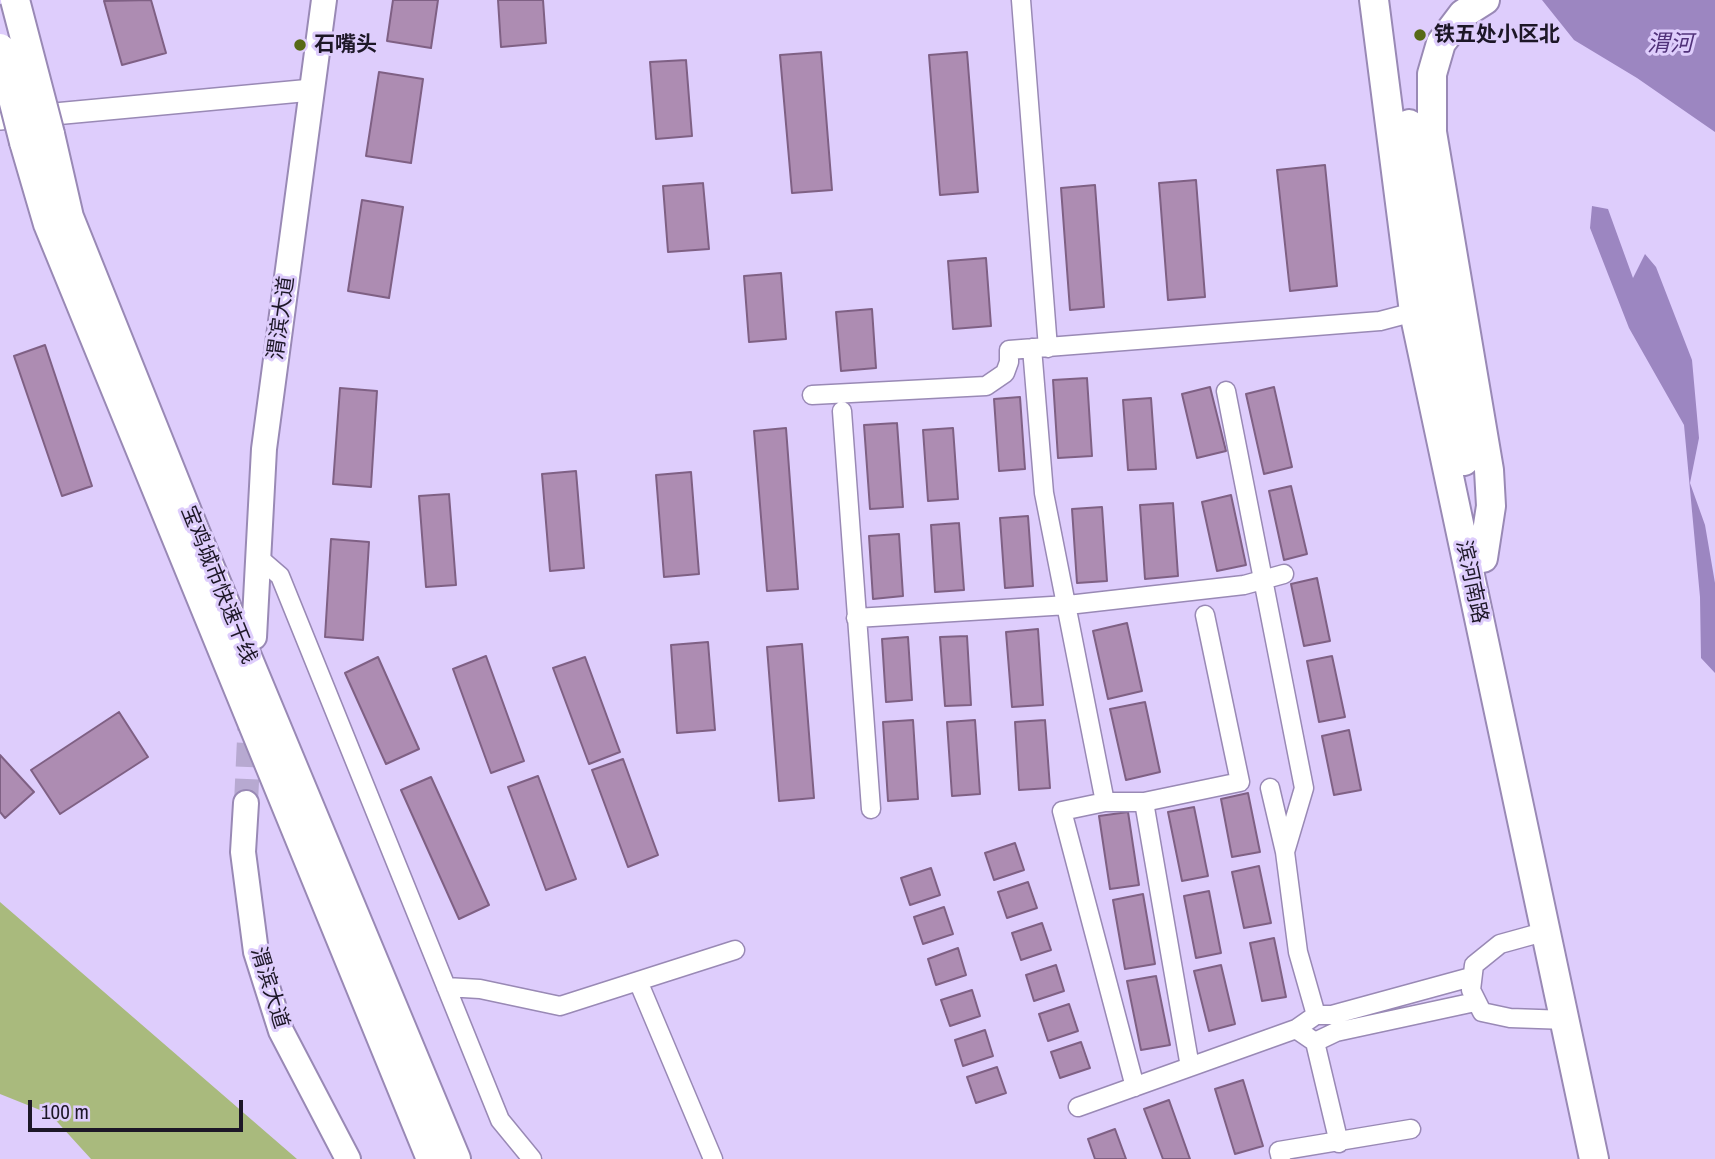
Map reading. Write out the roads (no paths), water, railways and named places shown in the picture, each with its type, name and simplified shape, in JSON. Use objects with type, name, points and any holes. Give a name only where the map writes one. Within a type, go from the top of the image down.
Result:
[{"type":"highway","name":"宝鸡城市快速干线","points":[[15,0],[53,236],[431,1159]]},
{"type":"highway","name":"滨河南路","points":[[1374,0],[1414,312],[1567,1020],[1594,1159]]},
{"type":"highway","name":"滨河南路","points":[[1390,0],[1436,310],[1483,558],[1609,1159]]},
{"type":"highway","points":[[1483,558],[1491,506],[1489,470],[1432,132],[1432,75],[1441,43],[1463,13],[1485,0]]},
{"type":"highway","name":"宝鸡城市快速干线","points":[[0,48],[194,529],[456,1159]]},
{"type":"main road","name":"渭滨大道","points":[[254,637],[264,449],[324,0]]},
{"type":"main road","name":"渭滨大道","points":[[246,803],[243,852],[256,952],[281,1031],[348,1159]]},
{"type":"street","points":[[1021,0],[1040,348],[1044,493],[1105,802]]},
{"type":"street","points":[[0,119],[312,90]]},
{"type":"street","points":[[812,395],[986,386],[1005,373],[1009,350],[1380,321],[1414,312]]},
{"type":"street","points":[[1226,391],[1304,788],[1285,852]]},
{"type":"street","points":[[842,411],[871,809]]},
{"type":"street","points":[[258,557],[280,576],[499,1120],[532,1159]]},
{"type":"street","points":[[856,618],[1068,605],[1244,585],[1284,574]]},
{"type":"street","points":[[1135,1087],[1062,811],[1105,802],[1144,802],[1240,782],[1205,615]]},
{"type":"street","points":[[1270,788],[1285,852],[1298,952],[1316,1015]]},
{"type":"street","points":[[1144,802],[1190,1067]]},
{"type":"street","points":[[1547,931],[1500,944],[1474,965],[1471,977],[1475,1002],[1482,1012],[1510,1018],[1567,1020]]},
{"type":"street","points":[[446,987],[480,989],[560,1006],[735,950]]},
{"type":"street","points":[[1078,1107],[1296,1029],[1316,1015],[1332,1015],[1471,977]]},
{"type":"street","points":[[638,981],[713,1159]]},
{"type":"street","points":[[1315,1042],[1336,1032],[1475,1002]]},
{"type":"street","points":[[1296,1029],[1315,1042],[1339,1143]]},
{"type":"street","points":[[1281,1159],[1279,1151],[1410,1129]]},
{"type":"water","name":"渭河","points":[[1542,0],[1715,0],[1715,132],[1637,78],[1574,40]]},
{"type":"water","points":[[1592,206],[1608,209],[1633,278],[1645,254],[1656,267],[1692,360],[1699,438],[1690,483],[1705,525],[1715,583],[1715,673],[1701,658],[1700,597],[1684,425],[1629,328],[1590,228]]},
{"type":"tunnel","points":[[246,803],[250,718]]},
{"type":"place","name":"铁五处小区北","points":[[1420,35]]},
{"type":"place","name":"石嘴头","points":[[300,45]]}]
